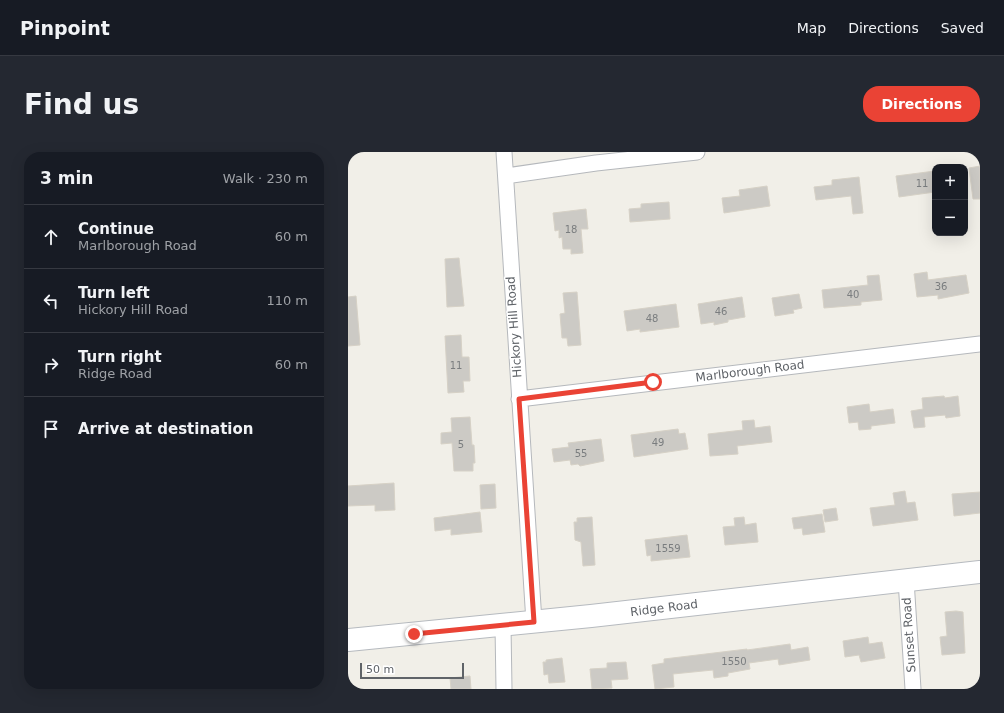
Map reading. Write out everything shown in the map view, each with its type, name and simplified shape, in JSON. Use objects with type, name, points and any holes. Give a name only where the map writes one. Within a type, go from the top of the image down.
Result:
[{"type":"main road","name":"Ridge Road","points":[[348,640],[504,626],[980,572]]},
{"type":"street","name":"Hickory Hill Road","points":[[504,152],[534,622]]},
{"type":"street","points":[[506,176],[596,163],[697,152]]},
{"type":"street","name":"Marlborough Road","points":[[519,399],[980,344]]},
{"type":"street","name":"Sunset Road","points":[[906,580],[913,689]]},
{"type":"street","points":[[504,626],[504,689]]},
{"type":"building","points":[[980,166],[980,199],[973,199],[969,168]]},
{"type":"building","points":[[932,171],[932,192],[899,197],[896,176]]},
{"type":"building","points":[[859,177],[863,213],[853,214],[851,196],[816,200],[814,187],[832,185],[832,180]]},
{"type":"building","points":[[767,186],[770,206],[724,213],[722,198],[740,196],[739,190]]},
{"type":"building","points":[[669,202],[670,219],[630,222],[629,209],[641,208],[641,204]]},
{"type":"building","points":[[586,209],[588,229],[581,229],[583,253],[571,254],[571,249],[563,249],[562,237],[559,238],[559,230],[555,231],[553,213]]},
{"type":"building","points":[[459,258],[464,306],[447,307],[445,259]]},
{"type":"building","points":[[927,272],[928,280],[966,275],[969,293],[938,299],[938,295],[917,297],[914,274]]},
{"type":"building","points":[[879,275],[882,300],[861,302],[861,305],[824,308],[822,290],[868,285],[867,276]]},
{"type":"building","points":[[577,292],[581,345],[568,346],[567,338],[562,338],[560,314],[565,313],[563,293]]},
{"type":"building","points":[[799,294],[802,308],[793,310],[794,313],[775,316],[772,298]]},
{"type":"building","points":[[356,296],[360,345],[348,346],[348,297]]},
{"type":"building","points":[[742,297],[745,317],[728,320],[728,322],[714,325],[714,322],[701,324],[698,304]]},
{"type":"building","points":[[676,304],[679,327],[640,332],[640,329],[627,331],[624,311]]},
{"type":"building","points":[[461,335],[462,357],[469,357],[470,381],[463,381],[464,392],[448,393],[445,336]]},
{"type":"building","points":[[944,396],[945,398],[958,396],[960,416],[946,418],[945,415],[924,417],[925,427],[914,428],[911,411],[923,409],[922,398]]},
{"type":"building","points":[[869,404],[870,412],[893,409],[895,423],[871,426],[871,429],[859,430],[858,422],[849,423],[847,407]]},
{"type":"building","points":[[470,417],[475,463],[473,463],[473,471],[454,471],[452,443],[441,444],[441,433],[452,432],[451,418]]},
{"type":"building","points":[[754,420],[755,428],[770,426],[772,442],[737,446],[738,454],[710,456],[708,434],[743,430],[742,421]]},
{"type":"building","points":[[678,429],[679,434],[685,433],[688,449],[634,457],[631,435]]},
{"type":"building","points":[[601,439],[604,461],[580,466],[578,464],[571,465],[570,460],[554,462],[552,449],[569,447],[568,443]]},
{"type":"building","points":[[394,483],[395,510],[375,511],[375,505],[348,506],[348,486]]},
{"type":"building","points":[[495,484],[496,508],[481,509],[480,485]]},
{"type":"building","points":[[905,491],[907,503],[915,502],[918,520],[873,526],[870,508],[895,505],[893,493]]},
{"type":"building","points":[[980,492],[980,513],[954,516],[952,494]]},
{"type":"building","points":[[836,508],[838,520],[825,522],[823,510]]},
{"type":"building","points":[[480,512],[482,532],[451,535],[451,529],[435,531],[434,518]]},
{"type":"building","points":[[822,514],[825,532],[803,535],[802,528],[794,529],[792,518]]},
{"type":"building","points":[[592,517],[595,565],[583,566],[581,542],[575,540],[574,522],[577,522],[577,518]]},
{"type":"building","points":[[744,517],[745,525],[756,523],[758,542],[725,545],[723,527],[735,526],[734,518]]},
{"type":"building","points":[[687,535],[690,557],[651,561],[651,555],[647,556],[645,540]]},
{"type":"building","points":[[945,612],[963,612],[965,653],[942,655],[940,637],[947,636]]},
{"type":"building","points":[[868,637],[869,644],[882,642],[885,658],[861,662],[859,655],[845,657],[843,641]]},
{"type":"building","points":[[790,644],[791,650],[808,647],[810,660],[779,665],[778,659],[749,663],[750,669],[728,673],[728,676],[714,678],[713,670],[673,674],[674,687],[655,689],[652,665],[664,663],[664,659]]},
{"type":"building","points":[[562,658],[565,682],[549,683],[548,674],[544,675],[543,662],[546,662],[546,660]]},
{"type":"building","points":[[626,662],[628,679],[611,680],[612,688],[592,689],[590,669],[607,668],[607,663]]},
{"type":"building","points":[[470,676],[471,689],[451,689],[450,678]]},
{"type":"route","points":[[414,634],[534,622],[519,399],[653,382]]}]
